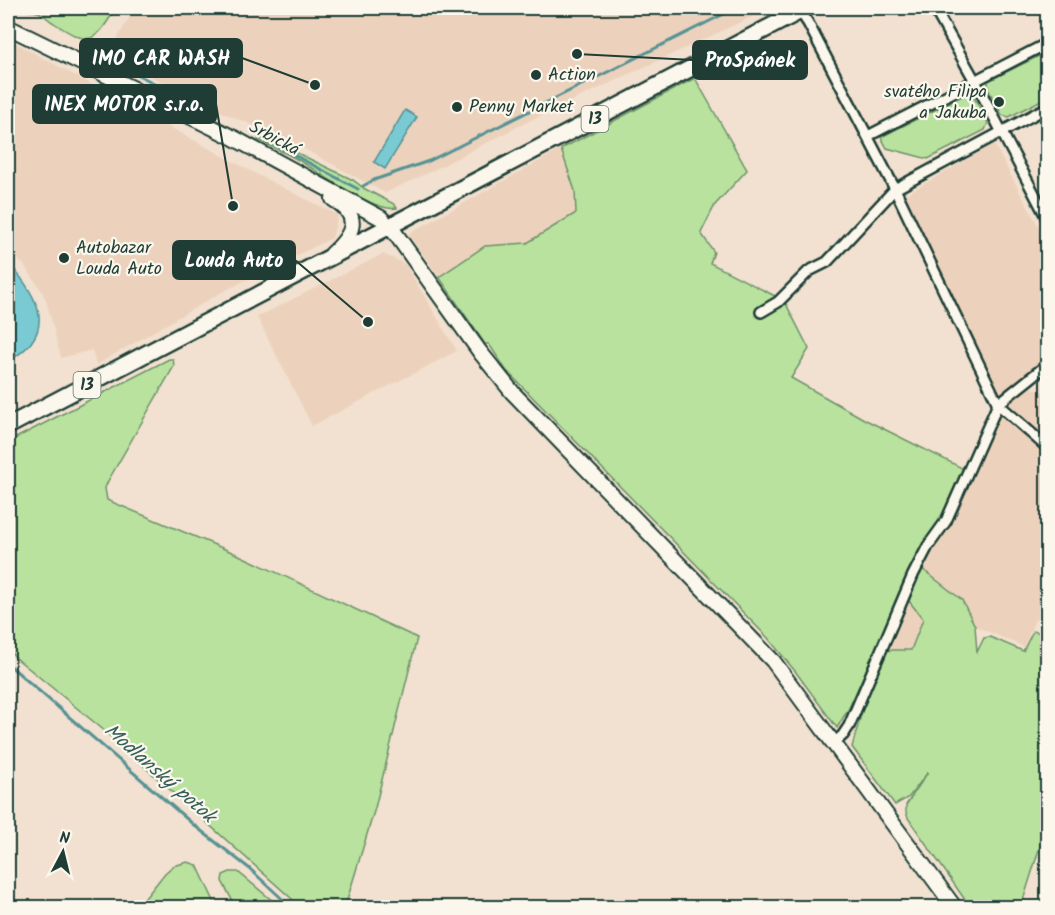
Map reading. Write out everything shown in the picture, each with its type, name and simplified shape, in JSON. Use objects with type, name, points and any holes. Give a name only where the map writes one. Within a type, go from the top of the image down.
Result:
[{"type":"main road","name":"13","points":[[8,426],[390,227],[801,8]]},
{"type":"street","points":[[801,8],[895,189],[998,404],[1047,448]]},
{"type":"street","points":[[934,8],[1002,131],[1047,220]]},
{"type":"street","name":"Srbická","points":[[8,27],[307,176],[376,214],[390,227],[513,393],[754,640],[786,677],[833,744],[956,908]]},
{"type":"street","points":[[868,136],[1047,43]]},
{"type":"street","points":[[761,312],[778,303],[809,271],[827,262],[895,189],[1047,107]]},
{"type":"street","points":[[307,176],[318,190],[340,203],[351,216],[352,227],[348,237],[326,260]]},
{"type":"street","points":[[833,744],[849,726],[913,575],[928,546],[946,521],[998,404],[1047,364]]},
{"type":"shaded area","points":[[135,8],[771,8],[529,121],[385,193],[284,138],[226,114],[116,59],[117,39]]},
{"type":"shaded area","points":[[8,39],[260,176],[338,215],[332,238],[224,291],[96,365],[92,350],[61,358],[46,300],[24,265],[8,250]]},
{"type":"shaded area","points":[[994,144],[1047,242],[1047,373],[1031,387],[1047,394],[1047,624],[1035,619],[1024,647],[963,621],[942,670],[876,647],[925,541],[942,519],[966,470],[992,409],[992,399],[894,201]]},
{"type":"shaded area","points":[[561,149],[575,191],[576,213],[527,243],[485,246],[439,277],[408,234]]},
{"type":"shaded area","points":[[383,254],[405,264],[457,351],[312,426],[257,317]]},
{"type":"green space","points":[[15,8],[116,8],[97,34],[91,38],[84,38],[66,31],[40,13]]},
{"type":"green space","points":[[1047,52],[1047,97],[1009,117],[1002,115],[988,89],[988,81]]},
{"type":"green space","points":[[695,78],[747,170],[715,205],[701,233],[714,252],[710,263],[775,296],[786,304],[809,349],[791,378],[864,419],[966,470],[942,519],[925,541],[849,708],[837,728],[768,638],[506,370],[489,344],[485,344],[439,277],[485,246],[527,243],[576,213],[575,191],[561,149]]},
{"type":"green space","points":[[964,95],[974,97],[988,123],[985,130],[928,159],[887,148],[881,137]]},
{"type":"green space","points":[[260,135],[353,180],[397,208],[387,208],[362,198],[300,161],[258,140]]},
{"type":"green space","points":[[173,359],[174,366],[108,481],[105,488],[107,500],[239,555],[417,638],[375,808],[345,907],[301,907],[100,727],[8,649],[8,442]]},
{"type":"green space","points":[[921,568],[962,600],[975,626],[977,652],[984,638],[990,637],[1023,651],[1033,631],[1047,634],[1047,824],[1021,907],[970,907],[906,812],[906,805],[928,772],[909,797],[895,805],[852,747],[864,704],[888,650],[911,650],[923,619],[909,601]]},
{"type":"green space","points":[[188,862],[197,865],[214,901],[224,907],[138,907],[165,873],[173,866]]},
{"type":"green space","points":[[238,872],[280,907],[228,907],[232,900],[222,881],[223,875]]},
{"type":"water","points":[[405,110],[417,117],[385,169],[374,162]]},
{"type":"water","points":[[8,262],[35,301],[39,314],[39,327],[34,339],[24,350],[8,361]]},
{"type":"waterway","points":[[363,186],[429,161],[736,8]]},
{"type":"waterway","points":[[116,64],[218,115]]},
{"type":"waterway","points":[[262,138],[358,189]]},
{"type":"waterway","name":"Modlanský potok","points":[[8,664],[195,826],[250,869],[292,908]]},
{"type":"place","name":"ProSpánek","points":[[577,54]]},
{"type":"place","name":"Action","points":[[536,75]]},
{"type":"place","name":"IMO CAR WASH","points":[[315,85]]},
{"type":"place","name":"svatého Filipa a Jakuba","points":[[999,102]]},
{"type":"place","name":"Penny Market","points":[[457,107]]},
{"type":"place","name":"INEX MOTOR s.r.o.","points":[[233,206]]},
{"type":"place","name":"Autobazar Louda Auto","points":[[64,258]]},
{"type":"place","name":"Louda Auto","points":[[368,322]]}]
